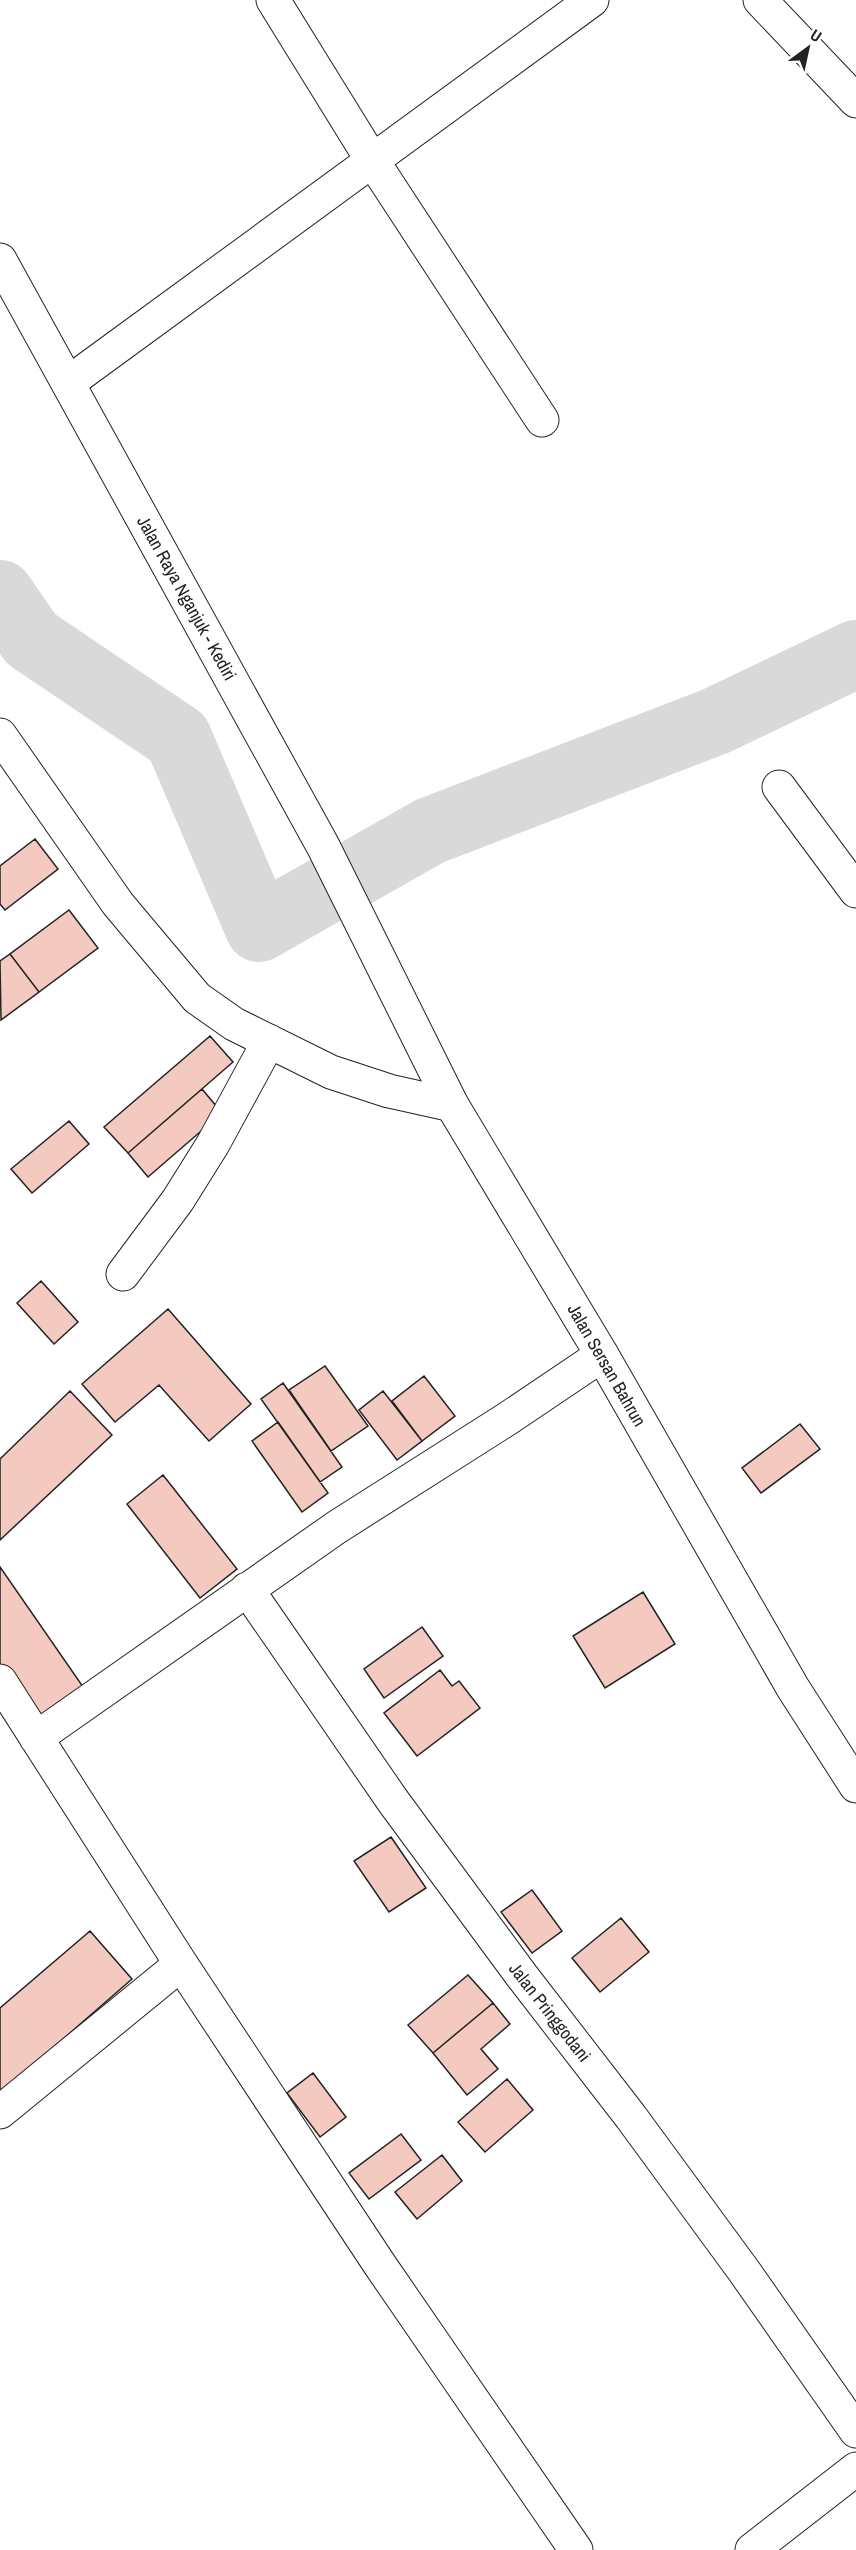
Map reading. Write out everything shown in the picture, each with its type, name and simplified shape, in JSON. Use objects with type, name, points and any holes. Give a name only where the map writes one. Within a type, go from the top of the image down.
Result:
[{"type":"street","points":[[273,0],[372,160],[542,420]]},
{"type":"street","points":[[68,383],[592,0]]},
{"type":"street","points":[[760,0],[856,101]]},
{"type":"street","name":"Jalan Raya Nganjuk - Kediri","points":[[0,260],[323,846],[369,939]]},
{"type":"street","points":[[0,735],[118,904],[197,998],[234,1024],[331,1072],[389,1091],[452,1106]]},
{"type":"street","points":[[779,787],[856,891]]},
{"type":"street","name":"Jalan Sersan Bahrun","points":[[369,939],[452,1106],[602,1355],[793,1688],[856,1786]]},
{"type":"street","points":[[123,1274],[189,1181],[269,1041]]},
{"type":"street","points":[[36,1738],[337,1527],[507,1419],[602,1355]]},
{"type":"street","name":"Jalan Pringgodani","points":[[247,1589],[393,1802],[522,1976],[638,2126],[744,2271],[856,2431]]},
{"type":"street","points":[[0,1681],[181,1964],[380,2265],[576,2550]]},
{"type":"street","points":[[0,2112],[181,1964]]},
{"type":"street","points":[[752,2550],[856,2469]]},
{"type":"building","points":[[35,839],[58,869],[5,910],[0,904],[0,866]]},
{"type":"building","points":[[69,910],[98,948],[39,992],[10,954]]},
{"type":"building","points":[[10,954],[39,992],[1,1020],[0,961]]},
{"type":"building","points":[[210,1036],[233,1062],[128,1153],[104,1127]]},
{"type":"building","points":[[202,1089],[222,1113],[148,1177],[128,1153]]},
{"type":"building","points":[[69,1121],[89,1144],[32,1193],[11,1169]]},
{"type":"building","points":[[41,1281],[78,1322],[54,1344],[17,1303]]},
{"type":"building","points":[[168,1309],[251,1404],[209,1441],[159,1385],[115,1422],[82,1384]]},
{"type":"building","points":[[325,1366],[368,1426],[331,1451],[289,1390]]},
{"type":"building","points":[[424,1376],[455,1416],[422,1441],[392,1401]]},
{"type":"building","points":[[283,1383],[342,1467],[320,1482],[261,1399]]},
{"type":"building","points":[[70,1391],[112,1435],[0,1540],[0,1459]]},
{"type":"building","points":[[383,1391],[422,1441],[397,1460],[359,1410]]},
{"type":"building","points":[[278,1422],[328,1493],[302,1512],[252,1441]]},
{"type":"building","points":[[800,1424],[820,1449],[761,1493],[742,1468]]},
{"type":"building","points":[[163,1475],[237,1569],[200,1598],[127,1504]]},
{"type":"building","points":[[0,1567],[88,1694],[36,1731],[0,1669]]},
{"type":"building","points":[[643,1592],[675,1644],[605,1688],[573,1636]]},
{"type":"building","points":[[422,1627],[443,1656],[384,1698],[364,1669]]},
{"type":"building","points":[[440,1670],[452,1686],[459,1681],[480,1708],[417,1756],[384,1713]]},
{"type":"building","points":[[391,1837],[426,1888],[389,1912],[354,1861]]},
{"type":"building","points":[[532,1890],[562,1931],[532,1953],[501,1912]]},
{"type":"building","points":[[621,1918],[649,1952],[600,1992],[572,1958]]},
{"type":"building","points":[[90,1931],[132,1979],[0,2094],[0,2008]]},
{"type":"building","points":[[468,1975],[493,2003],[433,2053],[408,2025]]},
{"type":"building","points":[[493,2003],[510,2024],[481,2049],[498,2069],[467,2095],[433,2053]]},
{"type":"building","points":[[313,2073],[346,2117],[320,2137],[287,2093]]},
{"type":"building","points":[[507,2079],[533,2110],[485,2152],[458,2122]]},
{"type":"building","points":[[401,2134],[421,2160],[369,2199],[349,2173]]},
{"type":"building","points":[[442,2155],[462,2181],[417,2219],[395,2192]]},
{"type":"waterway","points":[[0,594],[31,639],[178,738],[259,928],[430,831],[716,721],[856,654]]}]
